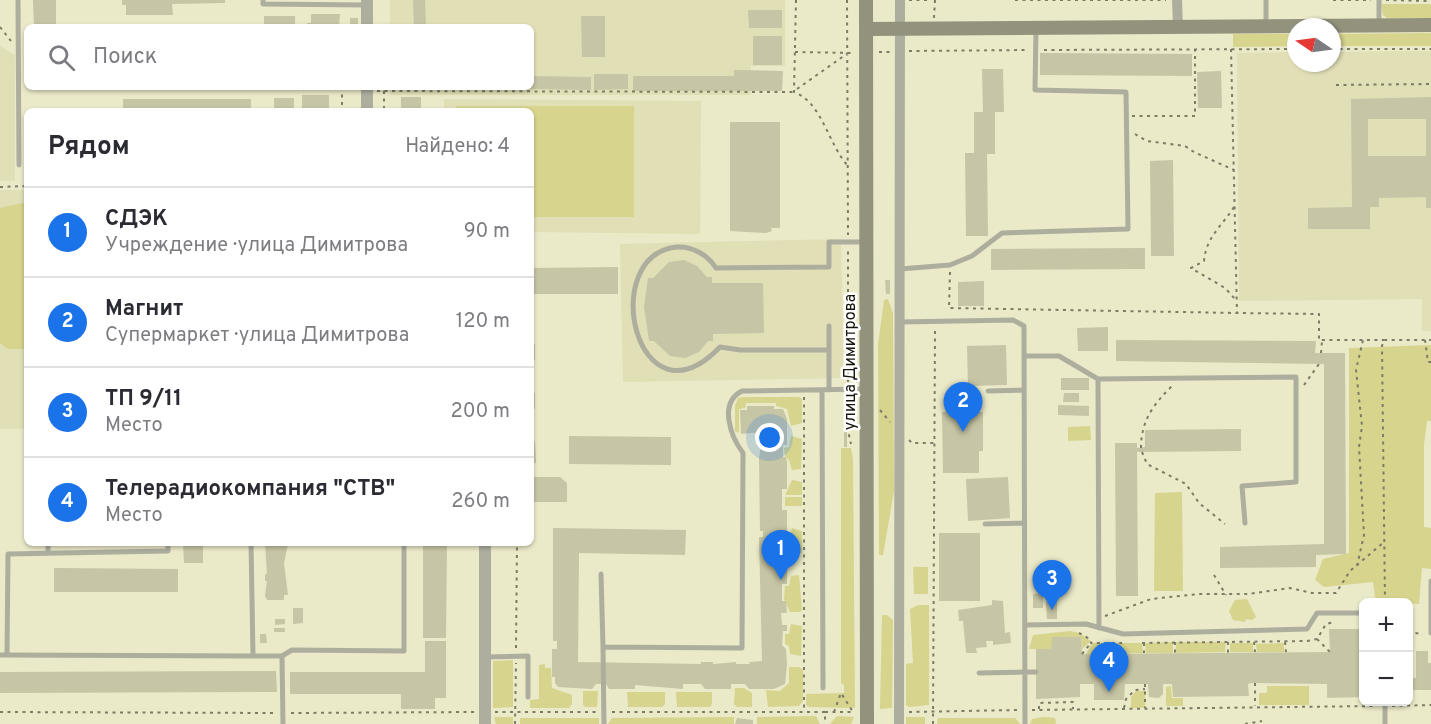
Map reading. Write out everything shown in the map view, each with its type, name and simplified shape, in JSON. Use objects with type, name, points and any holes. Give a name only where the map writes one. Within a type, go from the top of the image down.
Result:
[{"type":"main road","name":"улица Димитрова","points":[[863,716],[866,0]]},
{"type":"main road","points":[[866,29],[1431,25]]},
{"type":"street","points":[[899,724],[900,0]]},
{"type":"street","points":[[1176,0],[1178,27]]},
{"type":"street","points":[[367,2],[367,24]]},
{"type":"street","points":[[367,90],[367,108]]},
{"type":"street","points":[[484,546],[485,718]]},
{"type":"lane","points":[[18,0],[20,165]]},
{"type":"lane","points":[[263,0],[263,4],[367,2]]},
{"type":"lane","points":[[1266,0],[1266,27]]},
{"type":"lane","points":[[1379,0],[1379,26]]},
{"type":"lane","points":[[899,269],[950,265],[972,256],[1002,232],[1128,229],[1126,92],[1035,90],[1036,28]]},
{"type":"lane","points":[[829,350],[740,351],[720,347],[700,366],[688,370],[666,369],[647,355],[640,344],[632,316],[632,302],[639,277],[658,254],[676,247],[697,251],[716,268],[829,267],[829,242],[866,242]]},
{"type":"lane","points":[[898,322],[1013,320],[1024,327],[1026,356],[1024,390],[1025,672],[1028,710],[1025,724]]},
{"type":"lane","points":[[829,326],[829,390]]},
{"type":"lane","points":[[1026,356],[1059,356],[1098,379],[1296,377],[1296,482],[1242,486],[1245,523]]},
{"type":"lane","points":[[1098,379],[1099,628]]},
{"type":"lane","points":[[603,647],[742,648],[743,453],[730,432],[730,403],[733,396],[742,391],[866,389]]},
{"type":"lane","points":[[822,390],[823,688]]},
{"type":"lane","points":[[988,391],[1024,390]]},
{"type":"lane","points":[[985,524],[1024,523]]},
{"type":"lane","points":[[48,546],[48,553]]},
{"type":"lane","points":[[7,655],[8,554],[168,551],[168,546]]},
{"type":"lane","points":[[251,546],[253,656]]},
{"type":"lane","points":[[0,655],[282,656],[292,650],[404,651],[404,546]]},
{"type":"lane","points":[[601,574],[604,724]]},
{"type":"lane","points":[[1431,581],[1431,634]]},
{"type":"lane","points":[[1025,625],[1086,624],[1123,634],[1307,629],[1317,614],[1359,613]]},
{"type":"lane","points":[[282,656],[283,724]]},
{"type":"lane","points":[[485,657],[528,656],[528,697]]},
{"type":"lane","points":[[979,673],[1036,672]]},
{"type":"lane","points":[[1385,706],[1385,724]]},
{"type":"path","points":[[795,91],[796,0]]},
{"type":"path","points":[[848,0],[847,426],[851,444]]},
{"type":"path","points":[[905,0],[930,0]]},
{"type":"path","points":[[1015,0],[1176,0]]},
{"type":"path","points":[[1127,116],[1195,116],[1196,49]]},
{"type":"path","points":[[1231,49],[1237,313]]},
{"type":"path","points":[[908,51],[1287,49]]},
{"type":"path","points":[[1341,49],[1431,49]]},
{"type":"path","points":[[795,52],[897,51]]},
{"type":"path","points":[[795,91],[849,53]]},
{"type":"path","points":[[1336,85],[1431,84]]},
{"type":"path","points":[[342,90],[342,108]]},
{"type":"path","points":[[373,90],[384,92],[795,91],[803,95],[814,108],[838,155],[848,166]]},
{"type":"path","points":[[384,92],[384,108]]},
{"type":"path","points":[[1127,131],[1147,141],[1185,146],[1234,170]]},
{"type":"path","points":[[0,187],[24,186]]},
{"type":"path","points":[[1234,207],[1205,248],[1204,261],[1191,268],[1225,288],[1236,300]]},
{"type":"path","points":[[950,265],[949,308],[1319,314],[1319,340],[1431,340]]},
{"type":"path","points":[[933,724],[935,321]]},
{"type":"path","points":[[1321,353],[1322,340]]},
{"type":"path","points":[[1357,566],[1364,535],[1359,447],[1362,426],[1356,370],[1363,340]]},
{"type":"path","points":[[1384,340],[1385,598]]},
{"type":"path","points":[[1425,340],[1425,354],[1428,362],[1431,362]]},
{"type":"path","points":[[1296,395],[1303,391],[1305,384],[1319,364]]},
{"type":"path","points":[[1180,378],[1153,405],[1143,428],[1142,450],[1147,464],[1186,484],[1199,502],[1225,524]]},
{"type":"path","points":[[804,390],[804,712]]},
{"type":"path","points":[[1099,614],[1112,616],[1151,599],[1199,594],[1226,595],[1290,588],[1312,593],[1336,593],[1357,566],[1384,542]]},
{"type":"path","points":[[515,724],[517,546]]},
{"type":"path","points":[[1214,574],[1226,595]]},
{"type":"path","points":[[1317,639],[1326,624],[1341,621]]},
{"type":"path","points":[[1070,631],[1087,637],[1091,643]]},
{"type":"path","points":[[1413,632],[1431,634]]},
{"type":"path","points":[[1133,642],[1285,642],[1317,639]]},
{"type":"path","points":[[1317,639],[1330,652]]},
{"type":"path","points":[[1174,642],[1175,653]]},
{"type":"path","points":[[1228,642],[1228,652]]},
{"type":"path","points":[[1254,642],[1255,652]]},
{"type":"path","points":[[1285,642],[1286,652]]},
{"type":"path","points":[[1091,643],[1122,643]]},
{"type":"path","points":[[1082,654],[1091,643]]},
{"type":"path","points":[[1109,643],[1110,654]]},
{"type":"path","points":[[1144,643],[1144,653]]},
{"type":"path","points":[[1145,684],[1145,708]]},
{"type":"path","points":[[1255,684],[1255,706]]},
{"type":"path","points":[[1124,708],[1126,699],[1136,690],[1145,689]]},
{"type":"path","points":[[834,712],[841,693],[863,716]]},
{"type":"path","points":[[1028,710],[1030,701]]},
{"type":"path","points":[[1039,710],[1039,703],[1073,702],[1073,709]]},
{"type":"path","points":[[1413,705],[1431,705]]},
{"type":"path","points":[[899,712],[1359,706]]},
{"type":"path","points":[[0,712],[283,713],[485,718],[515,712],[834,712],[863,716]]},
{"type":"path","points":[[825,712],[825,724]]},
{"type":"path","points":[[1245,724],[1262,721]]},
{"type":"shaded area","points":[[390,0],[785,0],[785,66],[751,66],[751,95],[390,95],[390,90],[534,90],[534,24],[390,24]]},
{"type":"shaded area","points":[[1381,4],[1431,4],[1431,18],[1387,18],[1383,15]]},
{"type":"shaded area","points":[[1431,33],[1431,46],[1341,46],[1341,34]]},
{"type":"shaded area","points":[[1233,34],[1287,34],[1287,46],[1233,47]]},
{"type":"shaded area","points":[[0,46],[15,55],[15,181],[0,181]]},
{"type":"shaded area","points":[[1431,51],[1431,331],[1422,331],[1422,299],[1239,301],[1237,53],[1287,52],[1287,72],[1341,72],[1341,52]]},
{"type":"shaded area","points":[[444,99],[701,101],[700,234],[534,232],[534,108],[444,108]]},
{"type":"shaded area","points":[[456,106],[634,106],[634,217],[534,217],[534,108],[456,108]]},
{"type":"shaded area","points":[[0,190],[24,190],[24,429],[0,429]]},
{"type":"shaded area","points":[[24,203],[24,349],[8,349],[0,343],[0,208]]},
{"type":"shaded area","points":[[841,239],[844,378],[623,382],[620,244]]},
{"type":"shaded area","points":[[888,299],[893,313],[894,491],[883,555],[879,555],[878,345],[884,300]]},
{"type":"shaded area","points":[[1431,345],[1431,421],[1427,421],[1424,445],[1424,527],[1431,528],[1431,569],[1422,568],[1419,604],[1413,604],[1413,598],[1375,598],[1373,582],[1324,587],[1315,580],[1323,559],[1349,553],[1349,348]]},
{"type":"shaded area","points":[[799,397],[802,399],[802,423],[791,426],[787,409],[776,406],[776,403],[746,403],[745,408],[739,409],[739,433],[735,431],[735,406],[738,398]]},
{"type":"shaded area","points":[[1090,426],[1091,440],[1068,441],[1068,427]]},
{"type":"shaded area","points":[[791,436],[802,439],[801,469],[792,470],[785,456],[784,448],[789,447]]},
{"type":"shaded area","points":[[841,448],[851,448],[853,460],[855,708],[809,707],[806,705],[806,694],[844,693],[844,685],[841,683]]},
{"type":"shaded area","points":[[792,480],[802,482],[802,495],[785,495]]},
{"type":"shaded area","points":[[1182,492],[1183,591],[1154,591],[1155,493]]},
{"type":"shaded area","points":[[785,497],[802,497],[802,506],[785,506]]},
{"type":"shaded area","points":[[792,528],[802,531],[802,553],[788,553],[784,548],[784,539],[789,539]]},
{"type":"shaded area","points":[[913,567],[928,567],[928,594],[914,594]]},
{"type":"shaded area","points":[[799,575],[802,610],[790,612],[784,599],[785,586],[789,586],[791,576]]},
{"type":"shaded area","points":[[1247,599],[1256,617],[1252,620],[1246,619],[1245,622],[1233,620],[1229,611],[1235,600]]},
{"type":"shaded area","points":[[918,605],[929,605],[929,705],[909,707],[906,705],[906,664],[913,663],[910,609]]},
{"type":"shaded area","points":[[882,615],[887,615],[893,620],[892,708],[880,709]]},
{"type":"shaded area","points":[[791,624],[802,626],[801,656],[790,654],[789,646],[785,644],[785,634],[789,634]]},
{"type":"shaded area","points":[[1070,631],[1079,633],[1091,641],[1082,649],[1081,637],[1053,637],[1051,649],[1029,649],[1033,635]]},
{"type":"shaded area","points":[[1173,642],[1173,653],[1146,653],[1145,643]]},
{"type":"shaded area","points":[[1176,642],[1226,642],[1225,652],[1176,653]]},
{"type":"shaded area","points":[[1092,643],[1107,643],[1108,653],[1086,654]]},
{"type":"shaded area","points":[[1111,643],[1142,643],[1143,653],[1111,653]]},
{"type":"shaded area","points":[[1230,643],[1253,643],[1253,652],[1230,652]]},
{"type":"shaded area","points":[[1284,643],[1284,652],[1257,652],[1256,644]]},
{"type":"shaded area","points":[[513,660],[513,707],[493,708],[493,661]]},
{"type":"shaded area","points":[[545,664],[545,668],[551,668],[552,688],[572,695],[572,704],[569,708],[530,708],[530,700],[539,699],[539,665]]},
{"type":"shaded area","points":[[789,667],[799,667],[803,670],[803,701],[799,706],[768,707],[766,690],[780,691],[789,683]]},
{"type":"shaded area","points":[[1171,686],[1172,698],[1183,698],[1183,706],[1166,706],[1166,687]]},
{"type":"shaded area","points":[[1267,686],[1309,686],[1309,705],[1259,705],[1259,693],[1267,693]]},
{"type":"shaded area","points":[[735,688],[744,688],[752,693],[752,707],[737,707],[734,704]]},
{"type":"shaded area","points":[[583,691],[598,691],[597,707],[583,705]]},
{"type":"shaded area","points":[[1136,691],[1145,691],[1145,708],[1131,708],[1131,697]]},
{"type":"shaded area","points":[[627,692],[665,692],[665,704],[662,707],[628,707]]},
{"type":"shaded area","points":[[676,692],[712,692],[712,704],[710,707],[677,707]]},
{"type":"shaded area","points":[[816,716],[820,724],[757,724],[757,717]]},
{"type":"shaded area","points":[[837,716],[854,717],[851,724],[830,724]]},
{"type":"shaded area","points":[[494,717],[513,717],[513,724],[496,724]]},
{"type":"shaded area","points":[[734,717],[734,724],[608,724],[612,718]]},
{"type":"shaded area","points":[[906,717],[925,717],[925,724],[906,724]]},
{"type":"shaded area","points":[[520,718],[599,718],[599,724],[520,724]]},
{"type":"shaded area","points":[[938,718],[1015,718],[1020,724],[937,724]]},
{"type":"shaded area","points":[[1055,718],[1056,724],[1030,724],[1032,719]]},
{"type":"building","points":[[33,0],[56,0],[56,24],[34,24]]},
{"type":"building","points":[[122,0],[225,0],[225,3],[172,4],[173,15],[126,15],[126,5],[122,5]]},
{"type":"building","points":[[413,0],[425,0],[426,24],[414,24]]},
{"type":"building","points":[[748,10],[782,10],[782,28],[749,28]]},
{"type":"building","points":[[311,14],[340,14],[339,24],[307,24],[311,23]]},
{"type":"building","points":[[264,16],[295,16],[295,24],[264,24]]},
{"type":"building","points":[[581,16],[605,16],[605,57],[582,57]]},
{"type":"building","points":[[350,18],[358,18],[358,24],[350,24]]},
{"type":"building","points":[[753,36],[782,36],[782,65],[753,65]]},
{"type":"building","points":[[1040,53],[1192,54],[1192,76],[1040,75]]},
{"type":"building","points":[[982,69],[1003,69],[1004,112],[995,112],[995,154],[987,154],[988,236],[966,236],[965,153],[974,153],[974,112],[983,112]]},
{"type":"building","points":[[734,70],[783,71],[782,91],[633,91],[633,76],[734,76]]},
{"type":"building","points":[[1221,71],[1222,108],[1198,108],[1197,72]]},
{"type":"building","points":[[594,74],[628,74],[628,89],[594,90]]},
{"type":"building","points":[[534,76],[591,77],[591,90],[534,89]]},
{"type":"building","points":[[302,95],[329,95],[329,108],[302,108]]},
{"type":"building","points":[[401,97],[421,97],[421,108],[401,108]]},
{"type":"building","points":[[1431,97],[1431,208],[1426,208],[1426,197],[1379,198],[1379,207],[1370,207],[1370,229],[1308,229],[1308,208],[1352,207],[1351,99]],"holes":[[[1368,119],[1426,119],[1426,156],[1368,156]]]},
{"type":"building","points":[[274,98],[294,98],[294,108],[274,108]]},
{"type":"building","points":[[123,99],[251,99],[251,108],[123,108]]},
{"type":"building","points":[[730,122],[780,122],[780,228],[771,228],[772,231],[766,233],[730,231]]},
{"type":"building","points":[[1173,160],[1174,256],[1151,256],[1150,161]]},
{"type":"building","points":[[1145,248],[1145,269],[991,270],[991,249]]},
{"type":"building","points":[[684,260],[697,266],[707,277],[712,277],[712,283],[763,283],[764,333],[713,334],[713,341],[708,341],[699,352],[685,358],[670,356],[654,341],[649,341],[644,307],[648,278],[653,278],[669,262]]},
{"type":"building","points":[[618,267],[618,294],[534,294],[534,268]]},
{"type":"building","points":[[885,280],[890,280],[890,294],[886,294]]},
{"type":"building","points":[[984,281],[984,306],[958,306],[958,282]]},
{"type":"building","points":[[1108,327],[1108,351],[1078,351],[1077,328]]},
{"type":"building","points":[[1116,340],[1316,341],[1315,353],[1345,353],[1346,554],[1316,555],[1316,567],[1220,568],[1220,547],[1324,544],[1324,364],[1116,361]]},
{"type":"building","points":[[1006,345],[1007,385],[968,386],[967,346]]},
{"type":"building","points":[[1061,378],[1089,378],[1089,390],[1061,390]]},
{"type":"building","points":[[1064,393],[1079,393],[1079,402],[1063,402]]},
{"type":"building","points":[[1058,405],[1089,406],[1089,416],[1058,415]]},
{"type":"building","points":[[747,406],[774,406],[774,409],[783,409],[787,419],[787,445],[783,445],[783,457],[786,457],[787,462],[787,489],[782,489],[782,510],[787,510],[787,537],[782,537],[782,552],[785,552],[787,558],[787,584],[782,584],[782,601],[786,601],[787,613],[781,613],[782,625],[787,625],[787,631],[783,631],[782,645],[786,649],[785,684],[774,689],[749,689],[745,684],[731,684],[731,689],[705,689],[701,684],[683,684],[683,689],[635,685],[635,689],[609,689],[606,684],[596,684],[592,689],[558,687],[555,677],[552,677],[552,649],[557,649],[557,641],[553,641],[553,528],[686,530],[685,555],[579,553],[578,662],[701,664],[701,662],[713,662],[713,664],[736,662],[736,664],[750,664],[749,662],[762,661],[759,537],[763,537],[763,531],[760,531],[759,458],[763,432],[741,434],[740,410],[747,410]]},
{"type":"building","points":[[942,412],[983,412],[983,451],[979,451],[979,473],[943,473]]},
{"type":"building","points":[[1241,429],[1241,451],[1137,452],[1138,596],[1116,596],[1115,443],[1137,443],[1137,448],[1145,447],[1145,430]]},
{"type":"building","points":[[844,430],[847,430],[847,447],[844,447]]},
{"type":"building","points":[[569,436],[671,437],[671,465],[569,464]]},
{"type":"building","points":[[534,442],[535,442],[536,463],[534,463]]},
{"type":"building","points":[[534,477],[560,477],[567,483],[567,502],[534,502]]},
{"type":"building","points":[[1008,477],[1010,518],[968,521],[966,479]]},
{"type":"building","points":[[939,533],[980,533],[980,601],[939,601]]},
{"type":"building","points":[[183,546],[203,546],[203,563],[184,563]]},
{"type":"building","points":[[265,546],[288,546],[284,563],[288,595],[284,595],[284,600],[267,600],[265,574],[267,574]]},
{"type":"building","points":[[423,546],[447,546],[446,638],[423,638]]},
{"type":"building","points":[[54,568],[178,569],[178,592],[54,592]]},
{"type":"building","points":[[1043,593],[1043,608],[1033,608],[1033,594]]},
{"type":"building","points":[[992,600],[1003,601],[1005,633],[1010,632],[1011,643],[993,645],[993,641],[986,641],[987,647],[976,648],[977,653],[966,653],[963,621],[959,621],[958,610],[992,605]]},
{"type":"building","points":[[1046,602],[1057,602],[1057,619],[1047,619]]},
{"type":"building","points":[[293,608],[303,608],[303,623],[293,624]]},
{"type":"building","points":[[275,619],[285,619],[285,624],[275,625]]},
{"type":"building","points":[[274,628],[285,628],[285,632],[274,632]]},
{"type":"building","points":[[1329,629],[1359,629],[1359,697],[1327,698],[1327,684],[1252,683],[1248,684],[1249,696],[1173,697],[1172,684],[1163,684],[1163,694],[1159,698],[1149,697],[1148,684],[1125,684],[1124,700],[1094,700],[1094,684],[1080,684],[1080,697],[1036,699],[1036,649],[1051,649],[1052,637],[1081,637],[1082,654],[1330,652]]},
{"type":"building","points":[[260,634],[266,634],[267,643],[260,643]]},
{"type":"building","points":[[425,641],[446,641],[446,698],[435,698],[435,709],[401,709],[401,694],[290,694],[290,672],[425,672]]},
{"type":"building","points":[[1416,651],[1428,651],[1428,663],[1431,663],[1431,690],[1413,690],[1413,678],[1416,678]]},
{"type":"building","points":[[276,671],[277,692],[0,693],[0,672]]},
{"type":"building","points":[[737,718],[753,720],[753,724],[735,724]]},
{"type":"place","name":"Магнит","points":[[963,432]]},
{"type":"place","name":"СДЭК","points":[[781,580]]},
{"type":"place","name":"ТП 9/11","points":[[1052,610]]},
{"type":"place","name":"Телерадиокомпания \"СТВ\"","points":[[1109,692]]}]
